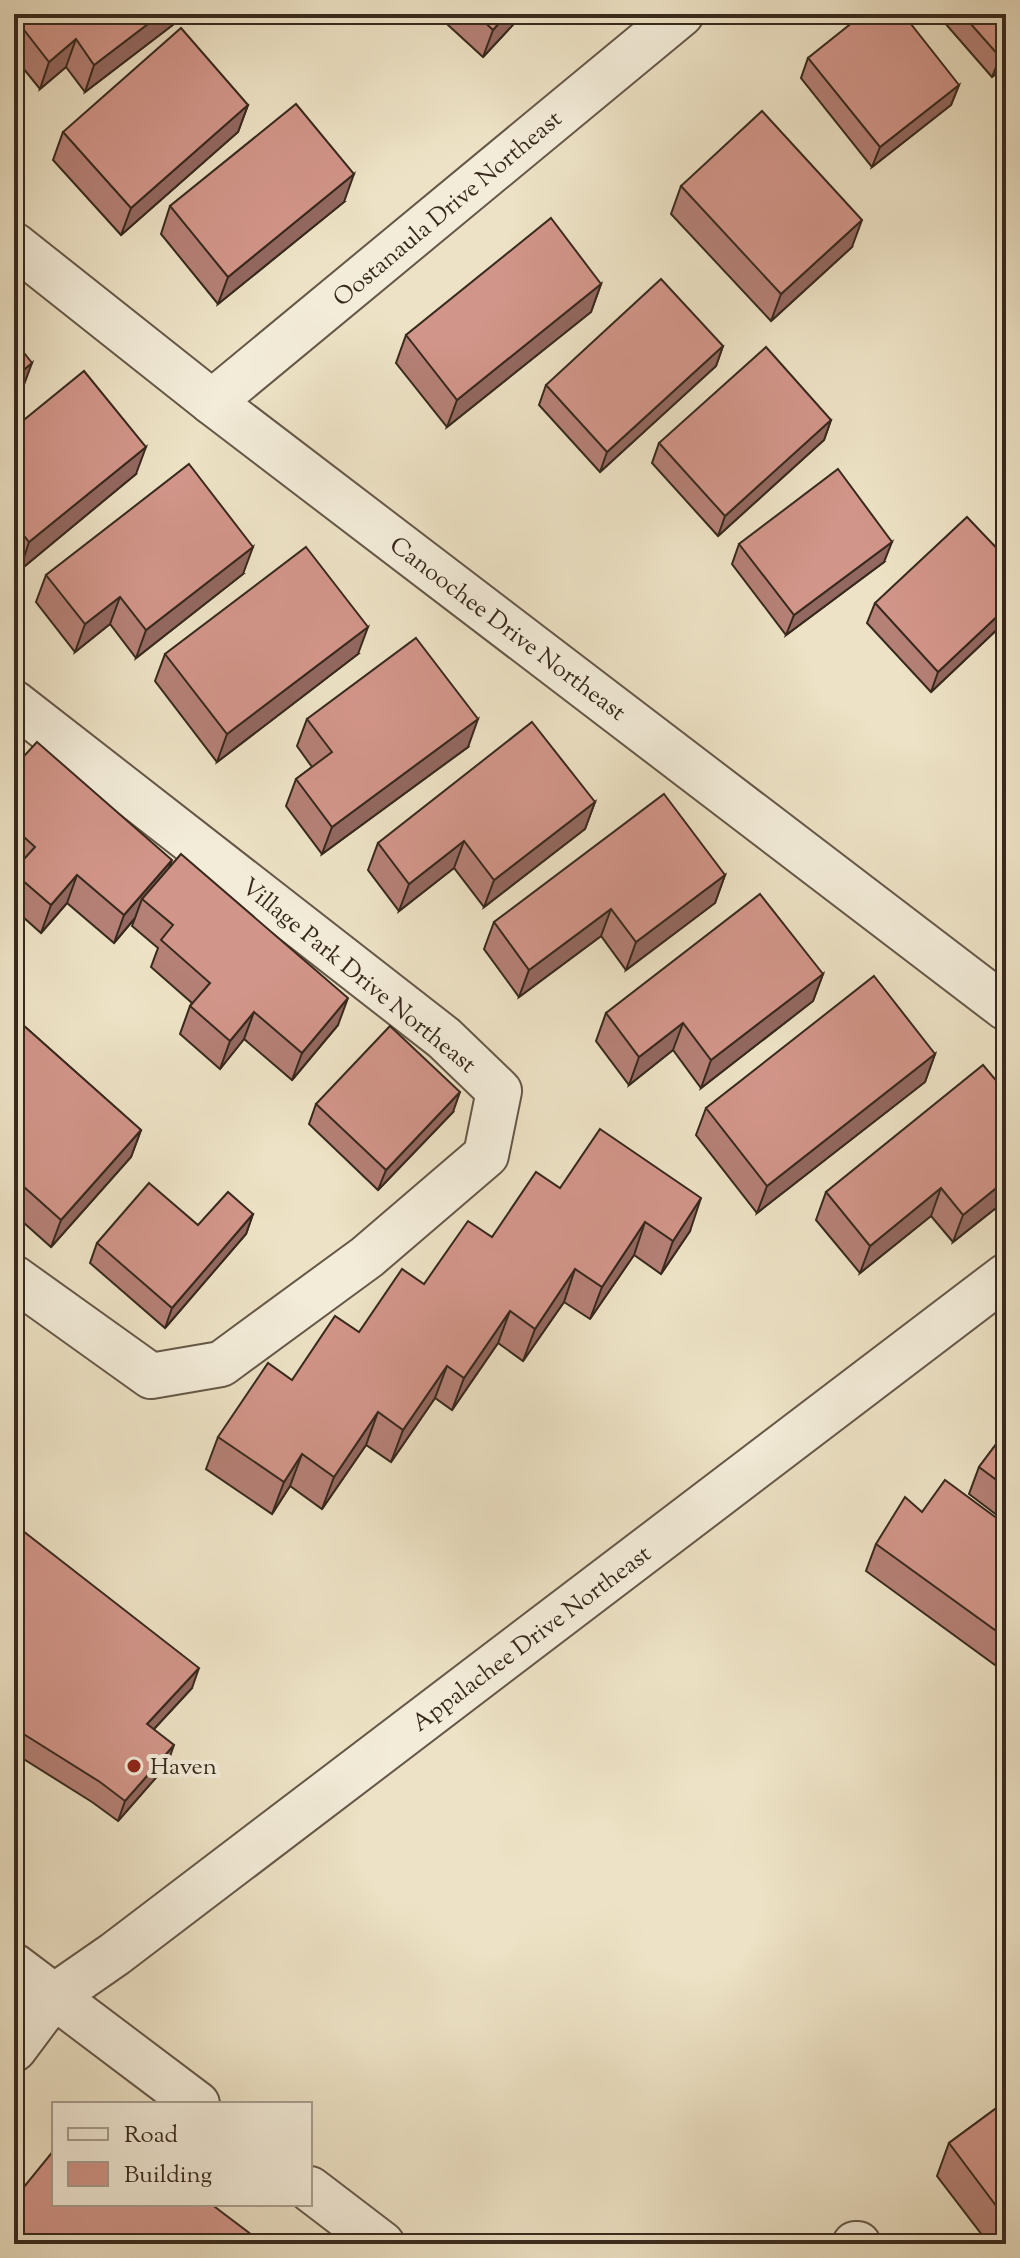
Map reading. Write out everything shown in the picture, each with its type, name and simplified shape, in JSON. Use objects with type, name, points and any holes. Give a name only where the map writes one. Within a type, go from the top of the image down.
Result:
[{"type":"street","name":"Oostanaula Drive Northeast","points":[[212,402],[681,14]]},
{"type":"street","name":"Canoochee Drive Northeast","points":[[14,245],[212,402],[1006,1008]]},
{"type":"street","name":"Village Park Drive Northeast","points":[[14,703],[444,1038],[499,1091],[486,1155],[367,1257],[221,1364],[151,1376],[14,1278]]},
{"type":"street","name":"Appalachee Drive Northeast","points":[[14,2049],[53,1997],[115,1954],[1006,1276]]},
{"type":"street","points":[[14,1966],[194,2102]]},
{"type":"street","points":[[312,2191],[382,2244]]},
{"type":"building","points":[[14,14],[161,14],[94,65],[76,39],[49,62]]},
{"type":"building","points":[[476,14],[507,14],[493,30]]},
{"type":"building","points":[[863,14],[903,14],[959,85],[880,147],[808,58]]},
{"type":"building","points":[[962,14],[1006,14],[1006,51],[1000,57]]},
{"type":"building","points":[[181,28],[248,105],[131,208],[63,132]]},
{"type":"building","points":[[296,104],[354,174],[228,277],[170,206]]},
{"type":"building","points":[[762,111],[862,220],[781,294],[681,186]]},
{"type":"building","points":[[551,218],[601,284],[457,400],[406,335]]},
{"type":"building","points":[[661,279],[723,346],[607,452],[546,385]]},
{"type":"building","points":[[14,340],[32,363],[14,378]]},
{"type":"building","points":[[766,347],[831,420],[725,516],[659,443]]},
{"type":"building","points":[[84,371],[146,447],[29,542],[14,523],[14,428]]},
{"type":"building","points":[[189,464],[253,547],[146,630],[120,597],[85,624],[46,575]]},
{"type":"building","points":[[838,469],[892,542],[794,615],[739,544]]},
{"type":"building","points":[[967,517],[1006,558],[1006,608],[938,672],[875,603]]},
{"type":"building","points":[[306,547],[368,627],[227,734],[165,654]]},
{"type":"building","points":[[416,638],[478,719],[332,827],[296,779],[332,752],[307,719]]},
{"type":"building","points":[[532,722],[595,802],[494,880],[464,841],[409,884],[378,843]]},
{"type":"building","points":[[37,742],[172,860],[124,915],[77,875],[51,905],[14,873],[35,847],[14,828],[14,767]]},
{"type":"building","points":[[664,794],[725,875],[636,942],[611,909],[529,970],[494,922]]},
{"type":"building","points":[[181,854],[348,998],[302,1053],[254,1012],[230,1041],[190,1006],[210,983],[161,940],[173,925],[142,899]]},
{"type":"building","points":[[760,894],[823,974],[711,1060],[683,1023],[639,1057],[606,1013]]},
{"type":"building","points":[[874,976],[935,1054],[767,1186],[706,1108]]},
{"type":"building","points":[[14,1017],[141,1130],[61,1220],[14,1178]]},
{"type":"building","points":[[390,1026],[460,1092],[386,1170],[316,1104]]},
{"type":"building","points":[[983,1065],[1006,1092],[1006,1180],[963,1215],[941,1188],[870,1246],[826,1192]]},
{"type":"building","points":[[600,1129],[701,1198],[673,1241],[645,1222],[602,1287],[575,1269],[535,1329],[510,1311],[464,1378],[447,1366],[403,1430],[378,1412],[334,1477],[302,1454],[284,1482],[218,1437],[268,1363],[292,1380],[335,1316],[359,1332],[402,1269],[424,1284],[468,1221],[492,1237],[536,1172],[560,1188]]},
{"type":"building","points":[[149,1183],[198,1225],[228,1192],[253,1214],[172,1308],[97,1243]]},
{"type":"building","points":[[1006,1431],[1006,1487],[979,1467]]},
{"type":"building","points":[[945,1480],[1006,1525],[1006,1638],[876,1544],[905,1497],[922,1512]]},
{"type":"building","points":[[14,1524],[199,1668],[147,1724],[174,1745],[125,1801],[14,1728]]},
{"type":"building","points":[[1006,2101],[1006,2219],[949,2143]]},
{"type":"building","points":[[52,2152],[52,2206],[214,2206],[264,2244],[14,2244],[14,2199]]},
{"type":"place","name":"Haven","points":[[134,1766]]}]
